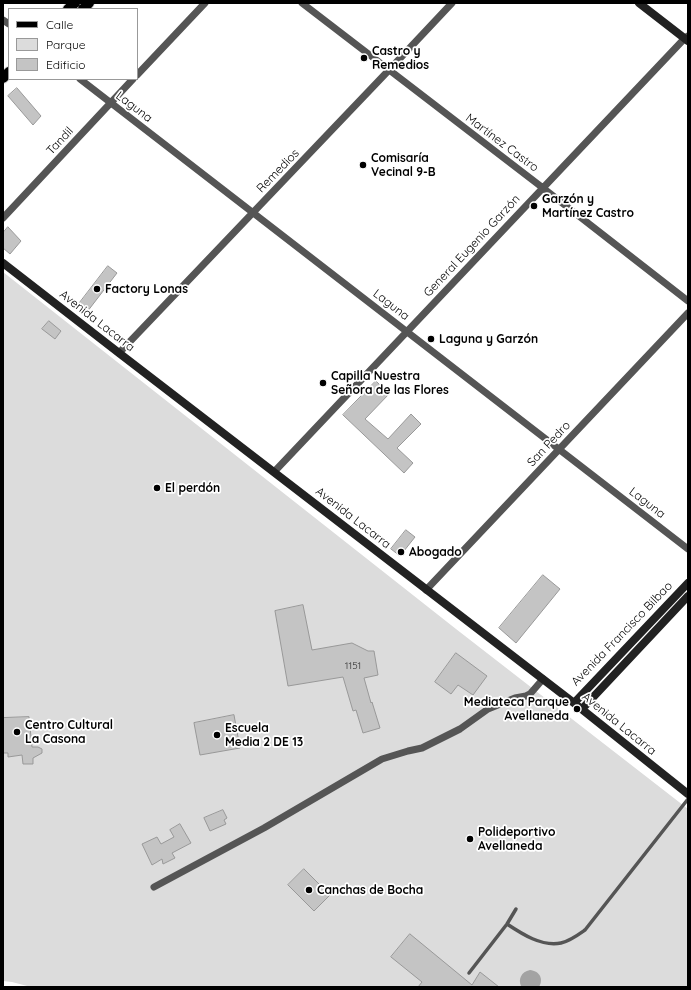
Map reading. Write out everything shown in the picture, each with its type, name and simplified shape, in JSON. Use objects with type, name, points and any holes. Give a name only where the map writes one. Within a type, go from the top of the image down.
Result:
[{"type":"street","points":[[138,74],[205,3]]},
{"type":"street","name":"Martínez Castro","points":[[302,3],[688,301]]},
{"type":"street","name":"Remedios","points":[[119,354],[452,3]]},
{"type":"street","points":[[639,3],[687,38]]},
{"type":"street","name":"General Eugenio Garzón","points":[[274,472],[542,188],[687,38]]},
{"type":"street","name":"Laguna","points":[[81,80],[688,549]]},
{"type":"street","name":"Tandil","points":[[3,218],[132,80]]},
{"type":"street","name":"Avenida Lacarra","points":[[3,262],[119,354],[574,702],[688,794]]},
{"type":"street","name":"San Pedro","points":[[426,590],[688,313]]},
{"type":"street","name":"Avenida Francisco Bilbao","points":[[574,702],[688,583]]},
{"type":"street","name":"Avenida Francisco Bilbao","points":[[582,709],[688,596]]},
{"type":"street","points":[[154,887],[264,828],[382,759],[422,748],[460,729],[488,709],[515,698],[530,694],[543,679]]},
{"type":"lane","points":[[507,924],[521,934],[544,942],[561,943],[578,936],[585,930],[688,799]]},
{"type":"lane","points":[[470,973],[507,924],[516,909]]},
{"type":"green space","points":[[3,272],[456,629],[688,809],[688,987],[31,987],[3,981]]},
{"type":"shaded area","points":[[530,970],[538,973],[540,976],[541,981],[539,987],[521,986],[520,981],[522,974]]},
{"type":"building","points":[[17,88],[41,116],[33,125],[8,96]]},
{"type":"building","points":[[8,227],[21,241],[10,254],[3,248],[3,233]]},
{"type":"building","name":"Factory Lonas","points":[[108,266],[117,273],[87,312],[78,305]]},
{"type":"building","points":[[49,321],[61,331],[55,339],[42,329]]},
{"type":"building","points":[[376,381],[389,394],[365,419],[388,439],[411,414],[421,424],[397,448],[413,463],[404,473],[343,415]]},
{"type":"building","points":[[406,530],[415,537],[400,556],[391,549]]},
{"type":"building","points":[[543,575],[560,589],[516,643],[499,628]]},
{"type":"building","points":[[303,605],[312,650],[352,643],[368,651],[374,651],[378,675],[364,678],[380,728],[363,733],[356,710],[353,711],[343,677],[288,686],[275,611]]},
{"type":"building","points":[[456,653],[487,676],[473,695],[458,685],[451,694],[435,682]]},
{"type":"building","name":"Escuela Media 2 DE 13","points":[[234,715],[240,748],[200,755],[194,723]]},
{"type":"building","name":"Centro Cultural La Casona","points":[[29,717],[32,747],[42,749],[42,753],[33,758],[33,764],[23,764],[22,755],[8,757],[8,753],[3,753],[3,718]]},
{"type":"building","points":[[223,810],[227,818],[224,820],[226,824],[210,831],[204,818]]},
{"type":"building","points":[[180,824],[191,843],[172,853],[175,858],[163,864],[162,859],[152,865],[142,844],[157,837],[161,844],[174,837],[170,830]]},
{"type":"building","name":"Canchas de Bocha","points":[[304,869],[330,895],[314,911],[288,885]]},
{"type":"building","points":[[410,934],[472,985],[480,972],[499,987],[418,987],[422,982],[391,957]]},
{"type":"place","name":"Castro y Remedios","points":[[364,58]]},
{"type":"place","name":"Comisaría Vecinal 9-B","points":[[363,165]]},
{"type":"place","name":"Garzón y Martínez Castro","points":[[534,206]]},
{"type":"place","name":"Factory Lonas","points":[[97,289]]},
{"type":"place","name":"Laguna y Garzón","points":[[431,339]]},
{"type":"place","name":"Capilla Nuestra Señora de las Flores","points":[[323,383]]},
{"type":"place","name":"El perdón","points":[[157,488]]},
{"type":"place","name":"Abogado","points":[[401,552]]},
{"type":"place","name":"Mediateca Parque Avellaneda","points":[[577,709]]},
{"type":"place","name":"Centro Cultural La Casona","points":[[17,732]]},
{"type":"place","name":"Escuela Media 2 DE 13","points":[[217,735]]},
{"type":"place","name":"Polideportivo Avellaneda","points":[[470,839]]},
{"type":"place","name":"Canchas de Bocha","points":[[309,890]]}]
